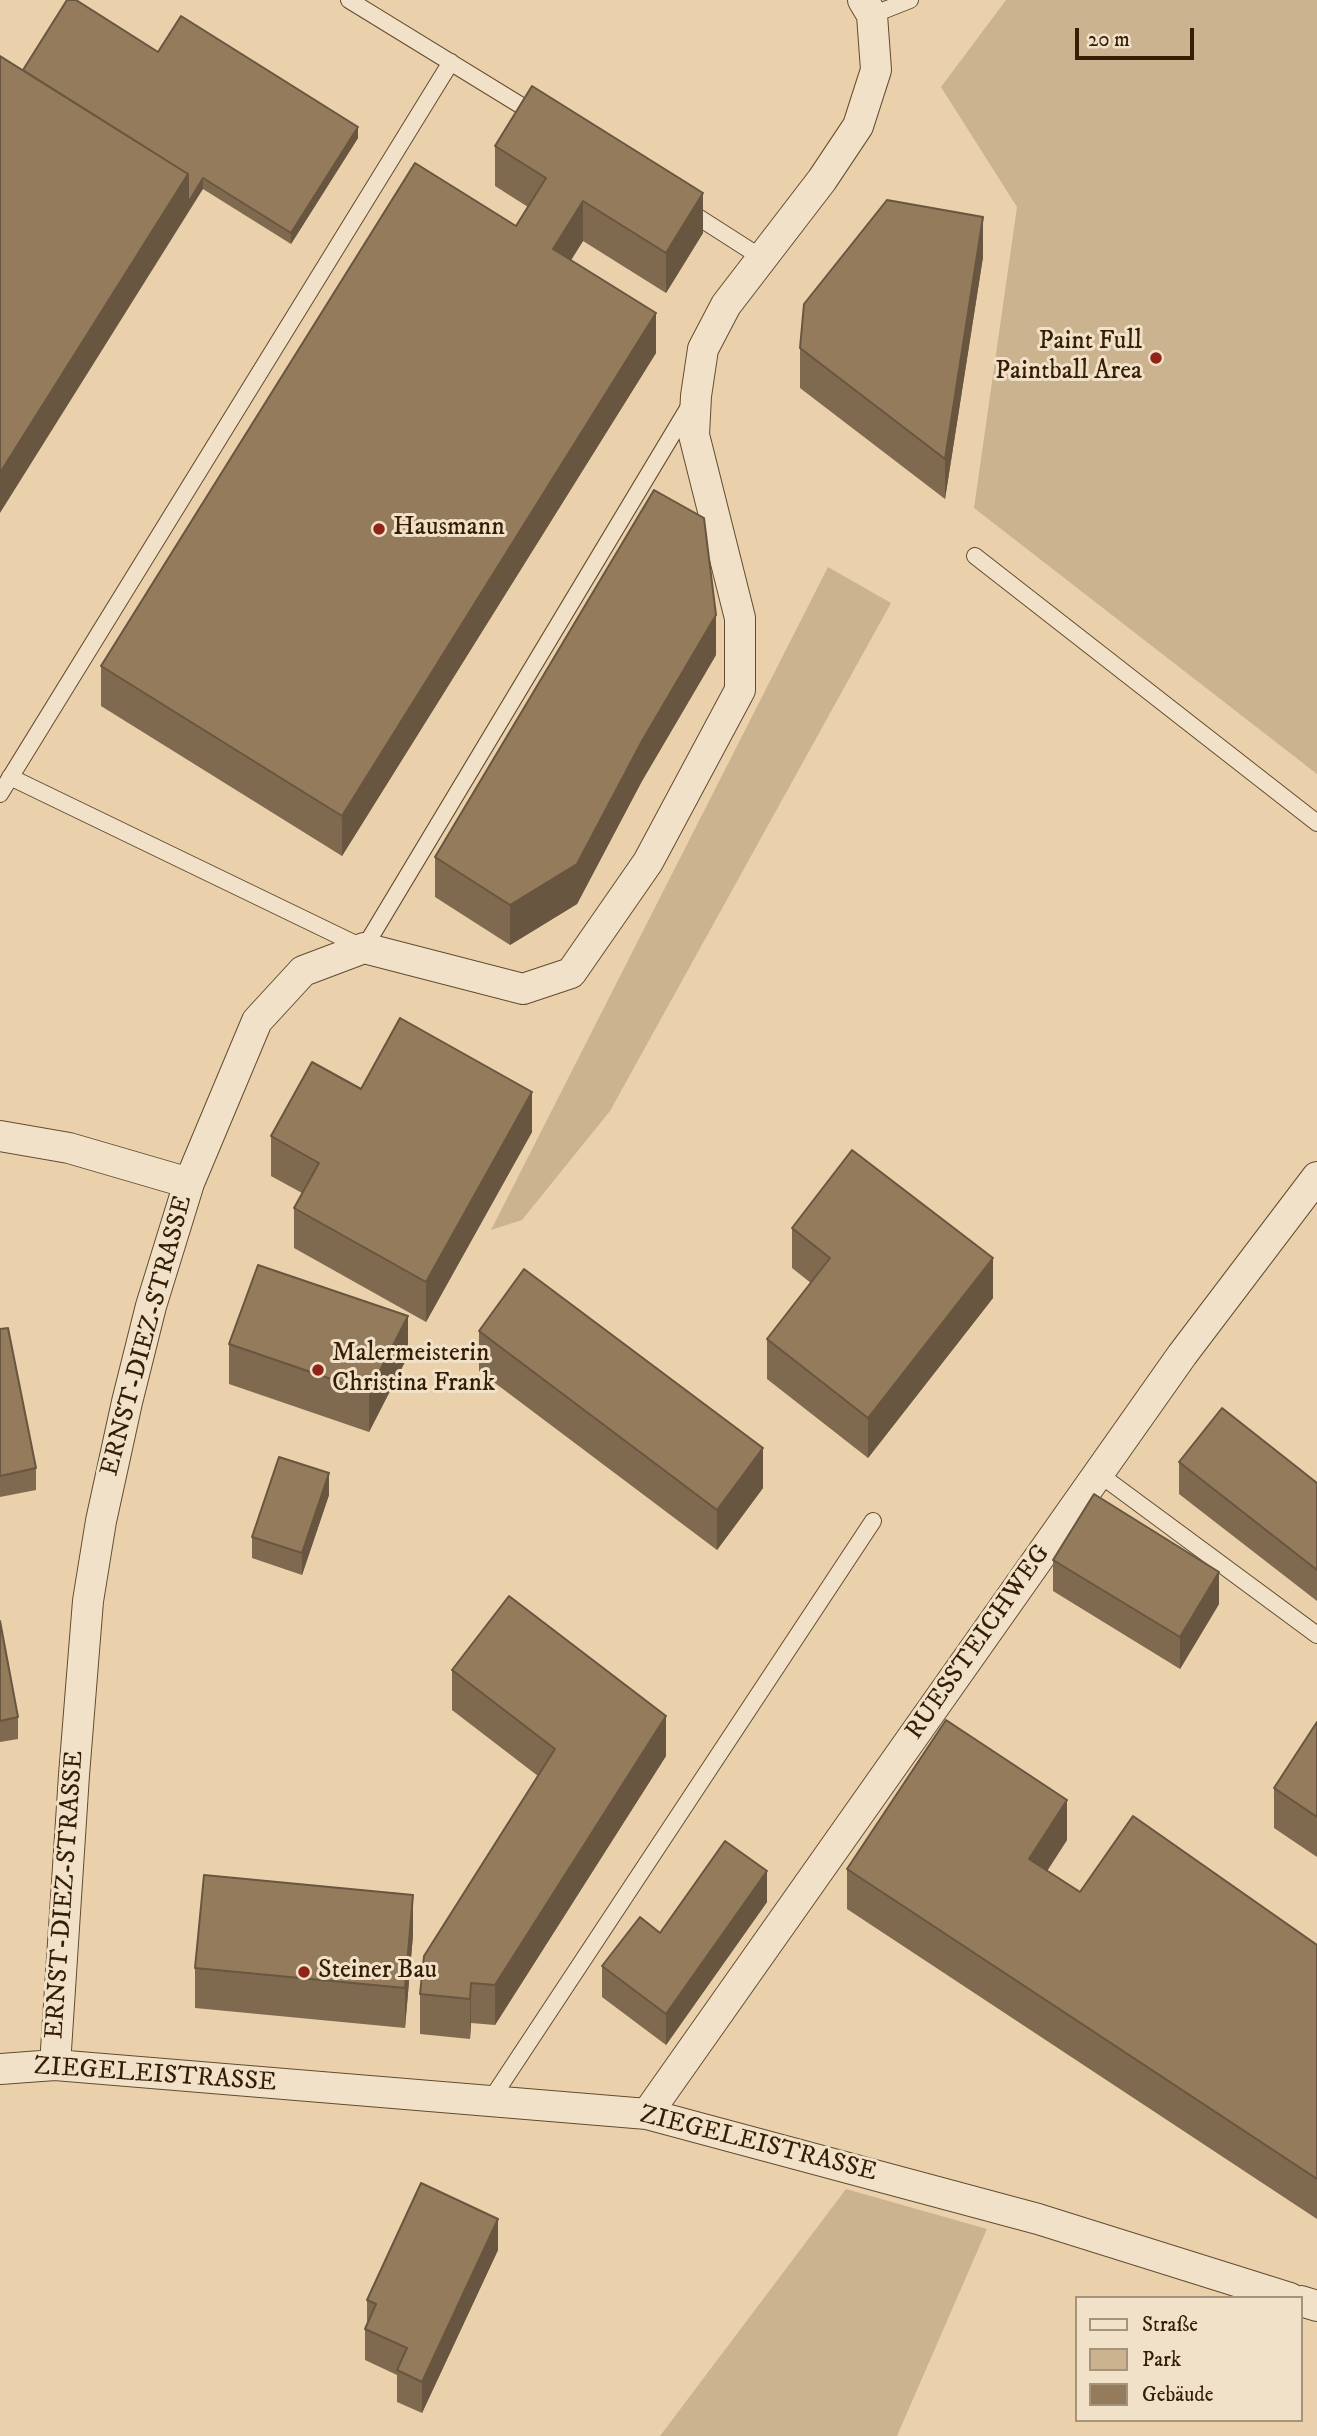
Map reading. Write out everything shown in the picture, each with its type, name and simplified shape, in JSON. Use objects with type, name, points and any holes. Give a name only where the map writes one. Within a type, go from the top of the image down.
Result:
[{"type":"street","points":[[364,948],[523,989],[571,973],[648,862],[740,690],[740,618],[694,435],[696,396],[704,349],[726,305],[822,180],[858,126],[876,70],[868,8]]},
{"type":"street","name":"ERNST-DIEZ-STRASSE","points":[[55,2065],[88,1601],[127,1402],[151,1306],[189,1182],[257,1021],[303,971],[364,948]]},
{"type":"street","points":[[0,1136],[69,1148],[189,1182]]},
{"type":"street","name":"RUESSTEICHWEG","points":[[647,2114],[1182,1355],[1317,1178]]},
{"type":"street","name":"ZIEGELEISTRASSE","points":[[0,2069],[55,2065],[647,2114],[1038,2219],[1284,2296]]},
{"type":"lane","points":[[349,0],[556,128]]},
{"type":"lane","points":[[868,8],[910,0]]},
{"type":"lane","points":[[0,794],[451,62]]},
{"type":"lane","points":[[669,199],[762,257]]},
{"type":"lane","points":[[10,777],[364,948],[696,396]]},
{"type":"lane","points":[[975,556],[1317,823]]},
{"type":"lane","points":[[1099,1474],[1317,1635]]},
{"type":"lane","points":[[490,2101],[873,1521]]},
{"type":"green space","name":"Paint Full Paintball Area","points":[[1006,0],[1317,0],[1317,774],[974,508],[1017,207],[941,87]]},
{"type":"green space","points":[[828,567],[891,603],[610,1111],[522,1220],[491,1230]]},
{"type":"green space","points":[[846,2189],[987,2229],[897,2436],[660,2436]]},
{"type":"building","points":[[67,0],[76,0],[158,52],[181,16],[358,127],[291,233],[203,178],[188,203],[188,174],[23,70]]},
{"type":"building","points":[[0,56],[188,174],[0,473]]},
{"type":"building","name":"Hausmann","points":[[532,86],[703,193],[666,253],[583,201],[553,249],[656,313],[342,816],[101,666],[415,163],[516,226],[546,178],[495,146]]},
{"type":"building","points":[[887,200],[983,217],[945,459],[800,348],[804,304]]},
{"type":"building","points":[[654,490],[704,518],[716,615],[642,741],[577,864],[510,905],[435,857]]},
{"type":"building","points":[[400,1018],[532,1092],[426,1282],[294,1208],[319,1163],[271,1136],[312,1062],[361,1089]]},
{"type":"building","points":[[852,1150],[993,1258],[868,1418],[767,1339],[830,1258],[792,1228]]},
{"type":"building","points":[[258,1265],[408,1316],[369,1392],[229,1344]]},
{"type":"building","points":[[524,1269],[763,1448],[717,1510],[479,1331]]},
{"type":"building","points":[[8,1328],[36,1468],[0,1476],[0,1329]]},
{"type":"building","points":[[1222,1408],[1317,1483],[1317,1570],[1179,1462]]},
{"type":"building","points":[[279,1457],[329,1473],[302,1553],[252,1537]]},
{"type":"building","points":[[1094,1494],[1219,1572],[1180,1637],[1053,1560]]},
{"type":"building","points":[[509,1596],[666,1716],[495,1985],[471,1983],[470,1999],[420,1994],[424,1956],[555,1749],[452,1670]]},
{"type":"building","points":[[0,1621],[18,1717],[0,1721]]},
{"type":"building","points":[[946,1720],[1067,1800],[1029,1859],[1080,1892],[1133,1816],[1317,1945],[1317,2179],[847,1869]]},
{"type":"building","points":[[1317,1722],[1317,1817],[1274,1788]]},
{"type":"building","points":[[725,1841],[767,1871],[666,2014],[602,1966],[640,1917],[660,1933]]},
{"type":"building","points":[[204,1875],[413,1895],[405,1988],[195,1968]]},
{"type":"building","points":[[421,2183],[498,2219],[422,2382],[397,2370],[407,2348],[365,2329],[376,2304],[367,2300]]},
{"type":"place","name":"Paint Full Paintball Area","points":[[1156,358]]},
{"type":"place","name":"Hausmann","points":[[379,529]]},
{"type":"place","name":"Malermeisterin Christina Frank","points":[[318,1370]]},
{"type":"place","name":"Steiner Bau","points":[[304,1972]]}]
